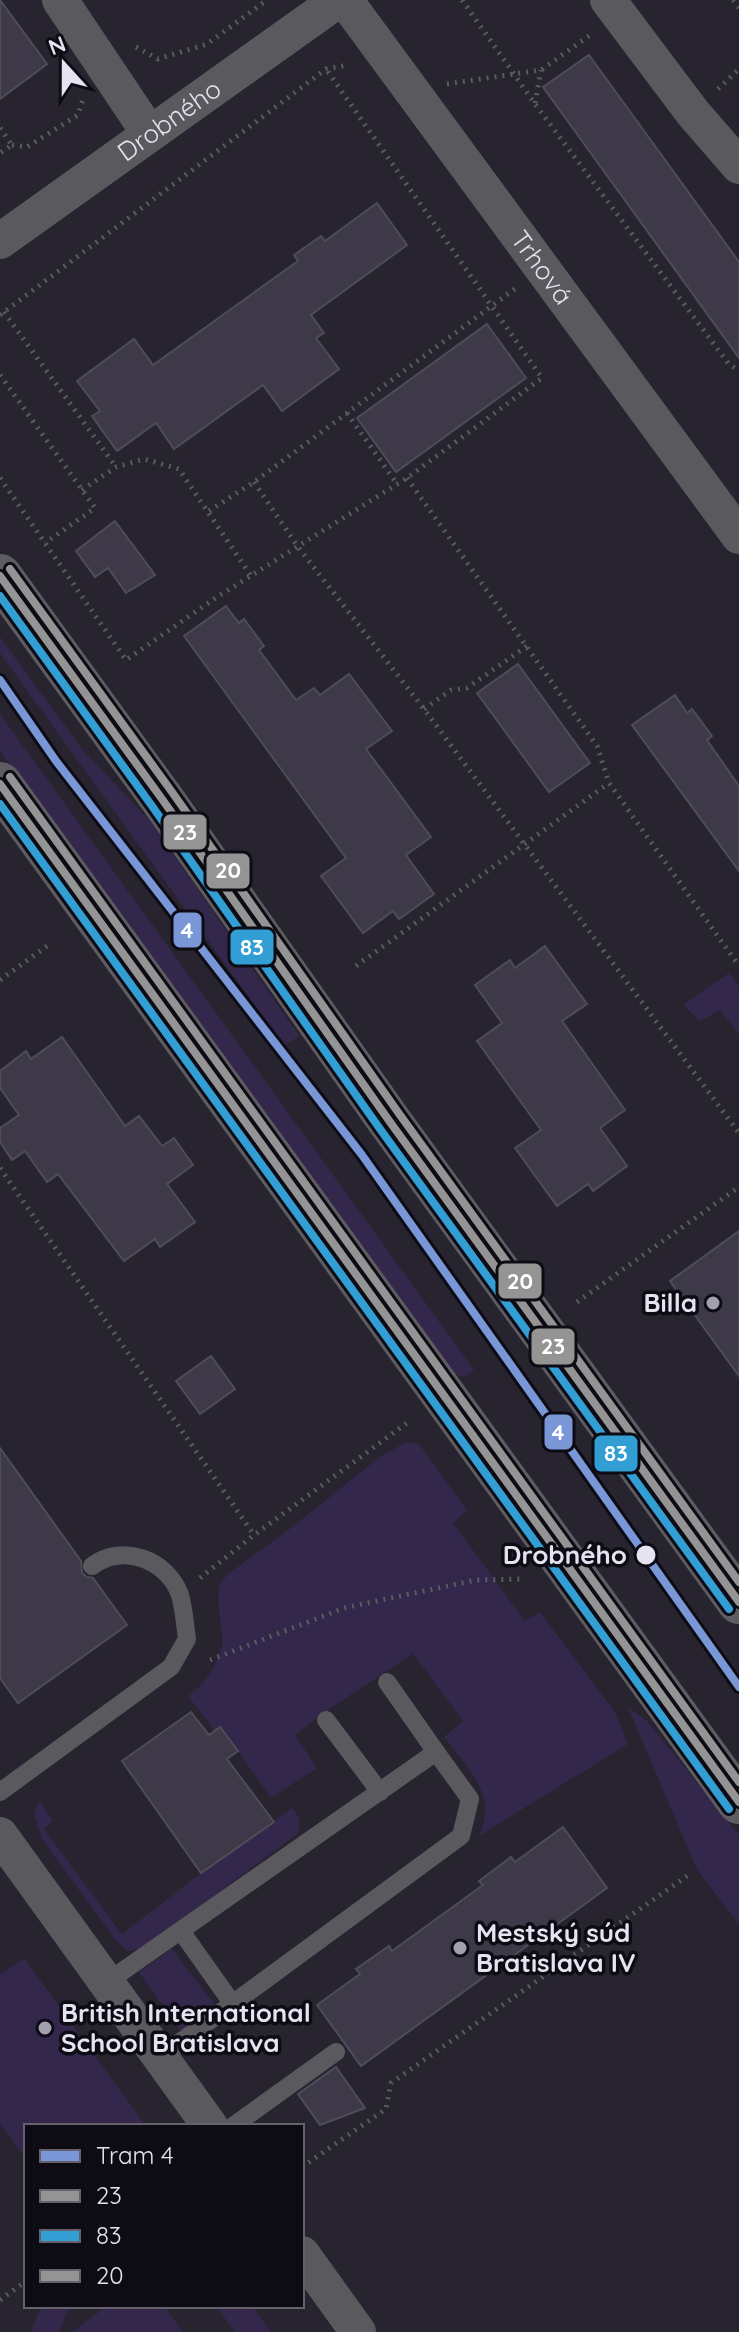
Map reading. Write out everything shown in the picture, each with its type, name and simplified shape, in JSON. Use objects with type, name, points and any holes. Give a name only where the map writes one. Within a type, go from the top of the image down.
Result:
[{"type":"main road","points":[[0,576],[171,811],[390,1122],[739,1602]]},
{"type":"main road","points":[[0,784],[739,1802]]},
{"type":"street","points":[[60,0],[149,133]]},
{"type":"street","name":"Drobného","points":[[0,241],[338,0]]},
{"type":"street","name":"Trhová","points":[[345,0],[739,536]]},
{"type":"street","points":[[604,14],[739,166]]},
{"type":"street","points":[[0,1835],[209,2124]]},
{"type":"street","points":[[304,2257],[358,2332]]},
{"type":"lane","points":[[0,1792],[171,1667],[187,1639],[179,1594],[161,1569],[136,1554],[104,1557],[92,1566]]},
{"type":"lane","points":[[160,2057],[461,1836],[470,1799],[387,1682]]},
{"type":"lane","points":[[326,1720],[380,1792]]},
{"type":"lane","points":[[107,1982],[436,1752]]},
{"type":"lane","points":[[181,1931],[232,2003]]},
{"type":"lane","points":[[236,2124],[336,2052]]},
{"type":"path","points":[[126,41],[158,59],[207,44],[267,0]]},
{"type":"path","points":[[462,0],[535,104],[728,363],[739,371]]},
{"type":"path","points":[[733,0],[739,8]]},
{"type":"path","points":[[441,85],[541,70],[604,14]]},
{"type":"path","points":[[0,478],[126,660],[251,576],[407,478],[542,378],[326,69],[2,314],[116,467]]},
{"type":"path","points":[[535,104],[541,70]]},
{"type":"path","points":[[0,153],[12,145],[27,147],[78,115],[86,88]]},
{"type":"path","points":[[0,128],[12,145]]},
{"type":"path","points":[[209,511],[254,482],[492,307],[541,267]]},
{"type":"path","points":[[0,375],[95,508],[45,543]]},
{"type":"path","points":[[347,413],[397,484]]},
{"type":"path","points":[[82,490],[116,467],[144,459],[179,469],[251,576]]},
{"type":"path","points":[[407,478],[597,746],[609,783],[739,966]]},
{"type":"path","points":[[254,482],[298,547],[424,709],[739,1133]]},
{"type":"path","points":[[424,709],[451,690],[467,688],[527,646]]},
{"type":"path","points":[[356,966],[609,783]]},
{"type":"path","points":[[0,980],[47,946]]},
{"type":"path","points":[[0,1168],[254,1535]]},
{"type":"path","points":[[577,1302],[739,1187]]},
{"type":"path","points":[[197,1581],[254,1535],[407,1423]]},
{"type":"path","points":[[210,1660],[344,1608],[476,1580],[525,1579]]},
{"type":"path","points":[[304,2166],[386,2109],[391,2083],[690,1874]]},
{"type":"path","points":[[0,2300],[24,2282]]},
{"type":"shaded area","points":[[0,637],[82,749],[151,822],[299,1036],[284,1046],[0,653]]},
{"type":"shaded area","points":[[0,714],[474,1370],[464,1377],[450,1373],[0,751]]},
{"type":"shaded area","points":[[729,973],[739,987],[739,1035],[720,1010],[700,1021],[683,1005]]},
{"type":"shaded area","points":[[407,1442],[421,1447],[467,1510],[453,1523],[525,1621],[540,1612],[615,1712],[628,1744],[479,1836],[484,1821],[483,1795],[471,1771],[444,1737],[463,1721],[413,1654],[295,1735],[317,1768],[271,1798],[221,1727],[215,1731],[188,1696],[203,1683],[215,1665],[223,1644],[219,1585],[228,1574],[381,1456]]},
{"type":"shaded area","points":[[628,1707],[646,1720],[739,1835],[739,1924],[697,1870]]},
{"type":"shaded area","points":[[40,1802],[53,1821],[44,1829],[122,1934],[292,1808],[298,1817],[299,1827],[297,1834],[148,1945],[127,1951],[114,1938],[42,1839],[34,1813]]},
{"type":"shaded area","points":[[172,1949],[215,2005],[181,2032],[139,1972]]},
{"type":"shaded area","points":[[24,1958],[145,2124],[24,2124],[24,2156],[0,2123],[0,1975]]},
{"type":"shaded area","points":[[42,2308],[71,2308],[60,2332],[31,2332]]},
{"type":"shaded area","points":[[104,2308],[165,2308],[183,2332],[72,2332]]},
{"type":"shaded area","points":[[217,2308],[253,2308],[271,2332],[235,2332]]},
{"type":"building","points":[[0,0],[47,64],[0,99]]},
{"type":"building","points":[[589,55],[739,262],[739,358],[543,87]]},
{"type":"building","points":[[377,203],[407,245],[311,315],[324,333],[316,338],[339,369],[282,411],[263,385],[174,449],[156,423],[117,451],[92,416],[100,411],[77,381],[134,339],[153,365],[298,261],[294,255],[321,236],[325,241]]},
{"type":"building","points":[[487,324],[526,378],[396,472],[357,418]]},
{"type":"building","points":[[115,521],[155,575],[126,593],[108,568],[95,577],[76,551]]},
{"type":"building","points":[[226,606],[239,623],[244,619],[264,646],[259,650],[296,700],[314,688],[320,695],[349,674],[392,731],[366,749],[431,837],[406,855],[434,894],[399,919],[393,911],[363,933],[321,876],[346,858],[184,636]]},
{"type":"building","points":[[518,664],[590,763],[549,792],[477,693]]},
{"type":"building","points":[[675,695],[687,713],[692,709],[712,736],[707,740],[739,786],[739,871],[632,725]]},
{"type":"building","points":[[545,946],[587,1004],[562,1021],[625,1110],[600,1128],[627,1166],[593,1191],[588,1184],[557,1206],[515,1148],[541,1130],[477,1041],[502,1023],[475,985],[510,960],[515,968]]},
{"type":"building","points":[[62,1037],[125,1126],[139,1116],[162,1146],[174,1138],[193,1165],[167,1184],[195,1222],[160,1247],[155,1239],[124,1261],[58,1174],[47,1182],[25,1151],[12,1160],[0,1142],[0,1128],[19,1115],[0,1088],[0,1071],[26,1051],[31,1059]]},
{"type":"building","name":"Billa","points":[[739,1231],[739,1376],[670,1281]]},
{"type":"building","points":[[211,1356],[235,1389],[200,1414],[176,1381]]},
{"type":"building","points":[[0,1448],[81,1561],[82,1573],[93,1578],[127,1625],[18,1703],[0,1678]]},
{"type":"building","points":[[191,1712],[209,1735],[220,1727],[238,1751],[227,1759],[274,1822],[201,1873],[122,1761]]},
{"type":"building","name":"Mestský súd Bratislava IV","points":[[563,1827],[607,1888],[361,2066],[317,2005],[360,1974],[356,1969],[389,1946],[392,1951],[483,1885],[479,1881],[511,1857],[515,1862]]},
{"type":"building","points":[[336,2067],[365,2108],[320,2125],[298,2094]]},
{"type":"tram line","name":"4","points":[[0,680],[56,761],[362,1155],[739,1687]]},
{"type":"transit line","name":"20","points":[[10,569],[739,1582]]},
{"type":"transit line","name":"23","points":[[0,576],[390,1122],[739,1602]]},
{"type":"transit line","name":"83","points":[[0,596],[380,1129],[729,1609]]},
{"type":"transit line","name":"20","points":[[10,777],[739,1782]]},
{"type":"transit line","name":"23","points":[[0,784],[739,1802]]},
{"type":"transit line","name":"83","points":[[0,804],[729,1809]]},
{"type":"place","name":"Billa","points":[[713,1303]]},
{"type":"place","name":"Drobného","points":[[646,1555]]},
{"type":"place","name":"Mestský súd Bratislava IV","points":[[460,1948]]},
{"type":"place","name":"British International School Bratislava","points":[[45,2028]]}]
